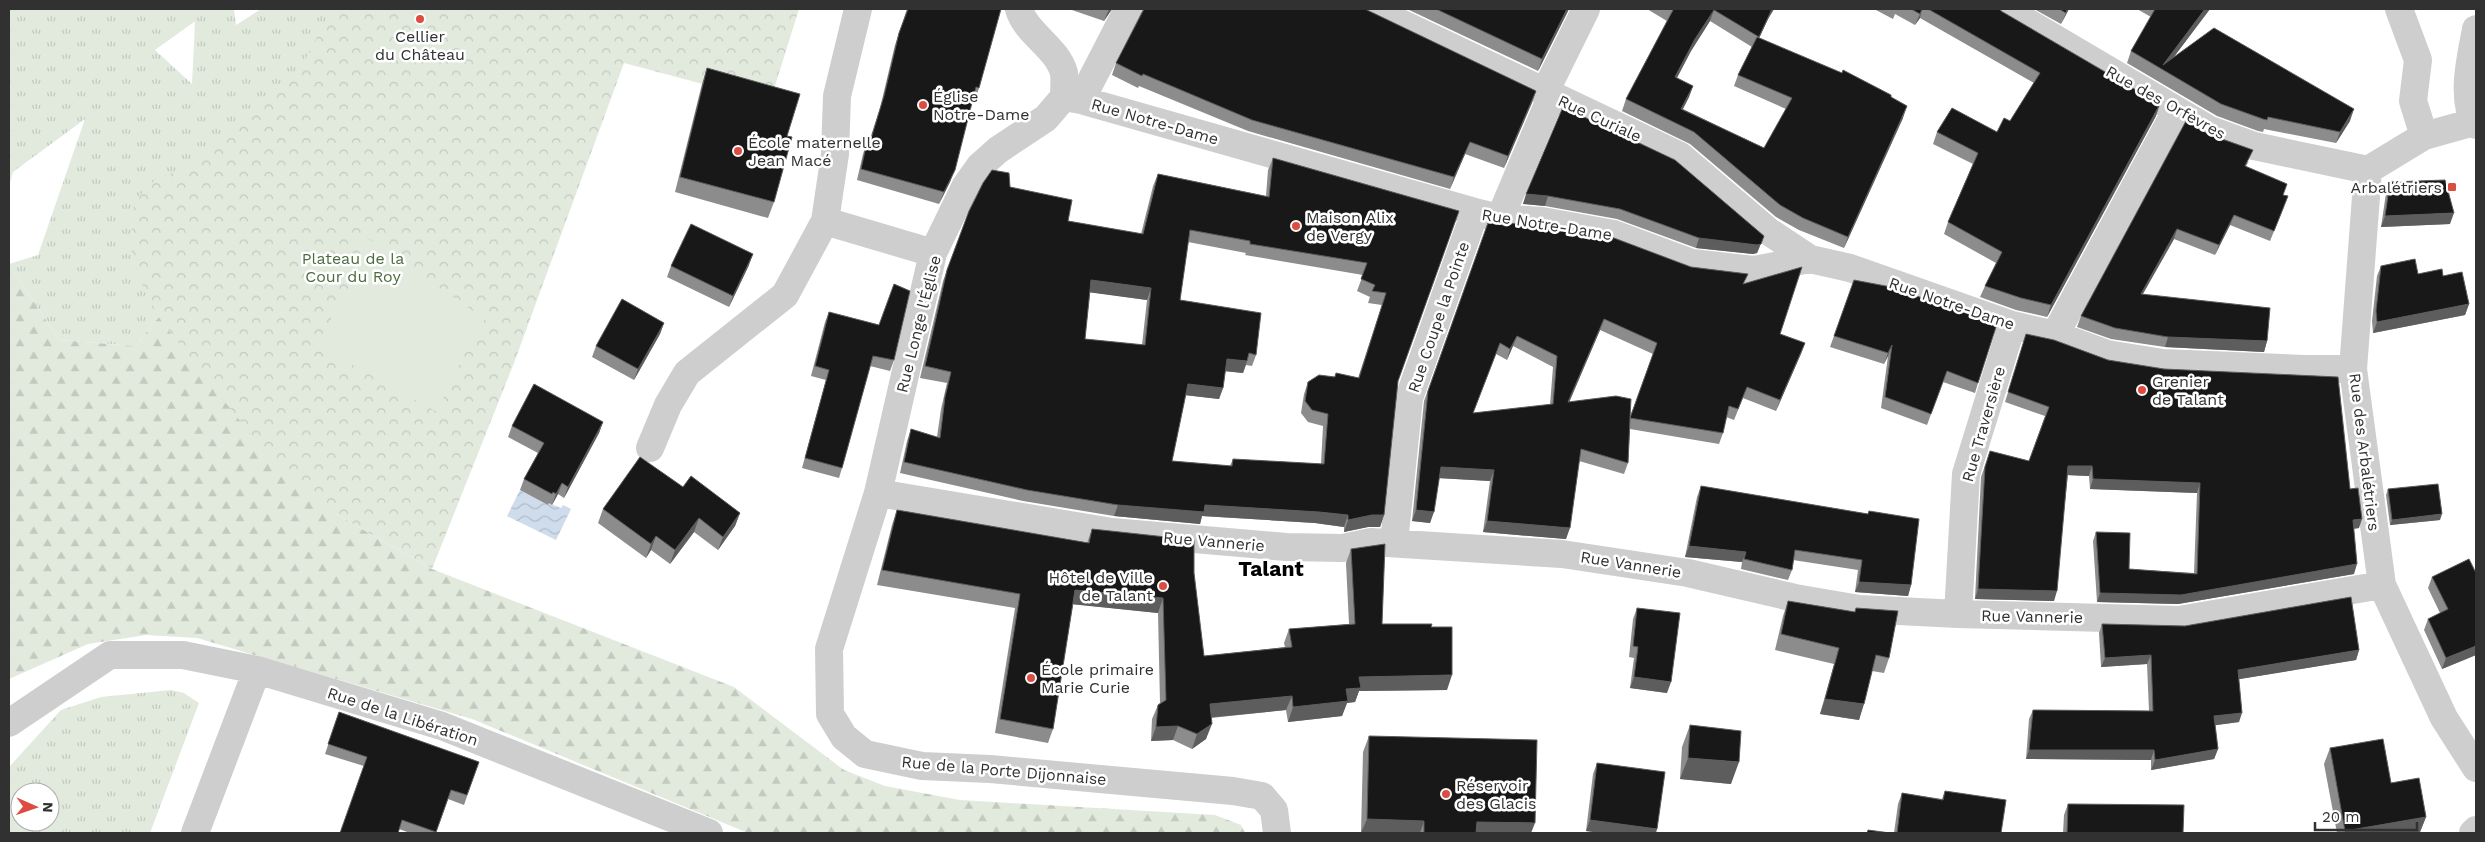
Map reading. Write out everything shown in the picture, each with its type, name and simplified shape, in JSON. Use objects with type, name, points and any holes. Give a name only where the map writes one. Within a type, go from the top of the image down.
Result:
[{"type":"street","points":[[650,448],[668,405],[687,374],[785,295],[825,221],[835,154],[837,96],[858,9]]},
{"type":"street","points":[[1019,9],[1022,18],[1053,54],[1064,73],[1073,98]]},
{"type":"street","points":[[1073,98],[1128,9]]},
{"type":"street","name":"Rue Curiale","points":[[1371,9],[1680,156],[1768,231],[1810,259]]},
{"type":"street","name":"Rue Coupe la Pointe","points":[[1394,543],[1409,398],[1487,215],[1549,94],[1586,9]]},
{"type":"street","name":"Rue des Orfèvres","points":[[2005,9],[2210,130],[2254,146],[2368,170]]},
{"type":"street","points":[[2400,9],[2418,60],[2413,101],[2424,136]]},
{"type":"street","points":[[2368,170],[2424,136],[2475,124],[2469,100],[2470,62],[2476,29]]},
{"type":"street","name":"Rue Notre-Dame","points":[[1073,98],[1487,215],[1542,221],[1614,234],[1692,263],[1754,270],[1810,259],[1850,268],[2012,325],[2055,336],[2107,354],[2163,363],[2305,369],[2353,369]]},
{"type":"street","name":"Rue Longe l'Église","points":[[878,493],[933,253],[965,187],[980,166],[998,150],[1073,98]]},
{"type":"street","points":[[2055,336],[2176,111]]},
{"type":"street","name":"Rue des Arbalétriers","points":[[2368,170],[2353,369],[2382,585],[2444,718],[2476,768]]},
{"type":"street","points":[[825,221],[933,253]]},
{"type":"street","name":"Rue Traversière","points":[[1958,614],[1966,474],[2012,325]]},
{"type":"street","name":"Rue Vannerie","points":[[878,493],[1112,532],[1286,547],[1343,548],[1371,542],[1562,554],[1688,573],[1795,598],[1859,609],[1958,614],[2179,620],[2382,585]]},
{"type":"street","name":"Rue de la Porte Dijonnaise","points":[[878,493],[829,649],[830,714],[844,737],[865,754],[922,766],[990,769],[1234,791],[1262,796],[1274,810],[1277,833]]},
{"type":"street","name":"Rue de la Libération","points":[[9,723],[110,655],[183,655],[257,670],[442,726],[708,833]]},
{"type":"street","points":[[195,833],[257,670]]},
{"type":"street","points":[[2473,833],[2476,830]]},
{"type":"green space","points":[[9,9],[234,9],[236,25],[261,9],[349,9],[191,360],[159,317],[135,346],[59,340],[9,264],[38,255],[85,119],[13,172],[9,186]],"holes":[[[195,22],[192,84],[155,50]]]},
{"type":"green space","name":"Plateau de la Cour du Roy","points":[[306,9],[799,9],[774,89],[729,91],[624,63],[514,363],[432,569],[334,513],[266,453],[159,317],[144,290],[131,249],[134,201],[156,179],[183,169],[225,136],[260,102],[298,73],[328,16]]},
{"type":"green space","points":[[364,236],[485,319],[463,357],[437,412],[317,345],[360,266]]},
{"type":"green space","points":[[9,264],[59,340],[135,346],[159,317],[191,360],[334,513],[432,569],[734,687],[844,770],[885,786],[960,800],[1215,815],[1241,825],[1245,833],[748,833],[472,719],[197,638],[146,635],[88,644],[9,679]]},
{"type":"green space","points":[[171,690],[184,693],[199,703],[150,833],[9,833],[9,767],[61,710],[101,697]]},
{"type":"water","points":[[520,490],[548,505],[549,503],[561,508],[563,505],[571,509],[556,540],[507,516]]},
{"type":"building","name":"Église Notre-Dame","points":[[908,9],[1001,9],[979,88],[976,87],[955,170],[944,192],[861,169],[867,142],[870,142],[884,96],[899,33]]},
{"type":"building","points":[[1144,9],[1365,9],[1536,91],[1508,156],[1470,142],[1454,177],[1252,120],[1143,74],[1142,76],[1116,63]]},
{"type":"building","points":[[1436,9],[1567,9],[1542,59]]},
{"type":"building","points":[[1671,9],[1772,9],[1759,37],[1714,10],[1695,39],[1675,77],[1693,86],[1681,109],[1764,148],[1792,98],[1738,75],[1757,37],[1842,73],[1843,70],[1891,95],[1891,97],[1907,106],[1848,237],[1803,218],[1780,205],[1694,132],[1626,99],[1673,10]]},
{"type":"building","points":[[1911,9],[1922,9],[1920,14]]},
{"type":"building","points":[[1928,9],[2000,9],[2160,104],[2051,305],[2021,298],[1985,286],[2002,252],[1948,222],[1978,153],[1937,132],[1952,108],[1997,132],[2004,118],[2010,121],[2040,73]]},
{"type":"building","points":[[2059,9],[2067,9],[2066,13]]},
{"type":"building","points":[[2155,9],[2205,9],[2163,65],[2214,28],[2354,109],[2340,132],[2268,117],[2267,120],[2221,104],[2131,51]]},
{"type":"building","points":[[707,68],[800,94],[787,136],[792,137],[774,202],[680,177]]},
{"type":"building","points":[[1563,107],[1675,160],[1764,236],[1761,244],[1699,238],[1620,209],[1526,194]]},
{"type":"building","points":[[2186,121],[2208,134],[2253,150],[2245,166],[2287,184],[2283,195],[2288,196],[2274,231],[2234,215],[2219,245],[2177,229],[2141,294],[2270,308],[2267,341],[2168,337],[2115,328],[2081,316]]},
{"type":"building","points":[[1273,158],[1459,211],[1398,381],[1384,515],[1372,515],[1348,520],[1348,515],[1319,512],[1205,505],[1204,512],[1118,505],[1027,490],[904,462],[911,429],[940,438],[945,397],[951,372],[925,366],[947,270],[969,211],[992,170],[1009,173],[1010,187],[1072,200],[1068,221],[1143,234],[1158,174],[1269,197]],"holes":[[[1190,230],[1250,241],[1250,244],[1367,263],[1361,279],[1375,285],[1372,291],[1386,293],[1359,378],[1336,373],[1335,377],[1319,375],[1308,382],[1305,401],[1312,410],[1328,414],[1324,464],[1233,459],[1232,466],[1172,461],[1188,384],[1223,388],[1227,359],[1247,361],[1249,353],[1256,355],[1261,313],[1180,300]],[[1091,280],[1151,288],[1145,345],[1085,339]]]},
{"type":"building","points":[[2445,180],[2454,213],[2385,216],[2390,182]]},
{"type":"building","points":[[1489,220],[1505,226],[1506,223],[1544,226],[1614,238],[1691,267],[1748,274],[1743,284],[1802,267],[1780,334],[1805,343],[1780,400],[1747,387],[1738,409],[1729,406],[1723,433],[1630,418],[1628,463],[1581,449],[1570,528],[1487,521],[1494,470],[1441,467],[1434,512],[1416,510],[1428,391]],"holes":[[[1604,319],[1657,343],[1630,418],[1631,399],[1616,396],[1568,402]],[[1517,336],[1557,356],[1553,404],[1473,413],[1500,343],[1510,349]]]},
{"type":"building","points":[[691,224],[753,254],[733,296],[671,266]]},
{"type":"building","points":[[2415,259],[2418,274],[2442,269],[2443,276],[2462,272],[2469,304],[2377,322],[2376,311],[2381,266]]},
{"type":"building","points":[[1854,280],[1891,287],[1997,324],[1978,383],[1947,371],[1931,414],[1885,397],[1892,345],[1888,353],[1834,336]]},
{"type":"building","points":[[894,284],[910,291],[894,360],[873,356],[842,468],[805,458],[829,370],[815,366],[829,312],[879,325]]},
{"type":"building","points":[[622,299],[664,323],[638,369],[596,346]]},
{"type":"building","points":[[2026,334],[2054,340],[2108,360],[2164,369],[2338,377],[2350,489],[2358,488],[2362,519],[2353,520],[2357,564],[2181,595],[2100,593],[2096,532],[2130,533],[2129,569],[2197,574],[2200,483],[2093,479],[2092,466],[2068,466],[2057,591],[1978,589],[1985,467],[1990,451],[2029,461],[2049,407],[2008,392]]},
{"type":"building","points":[[534,384],[603,422],[568,487],[562,483],[556,494],[553,492],[552,494],[524,479],[544,443],[512,426]]},
{"type":"building","points":[[640,457],[683,487],[691,476],[740,513],[723,537],[699,518],[675,550],[656,536],[651,544],[603,509]]},
{"type":"building","points":[[2438,484],[2442,514],[2392,520],[2388,489]]},
{"type":"building","points":[[1701,486],[1868,514],[1869,511],[1919,519],[1911,585],[1859,582],[1862,560],[1795,550],[1792,570],[1744,559],[1746,552],[1689,546]]},
{"type":"building","points":[[897,510],[1089,543],[1092,529],[1194,540],[1194,573],[1204,656],[1292,647],[1289,629],[1355,624],[1351,549],[1385,544],[1382,624],[1432,624],[1431,627],[1452,627],[1452,675],[1359,677],[1361,688],[1346,689],[1348,701],[1293,707],[1292,696],[1210,704],[1212,724],[1197,734],[1178,726],[1156,727],[1158,705],[1166,700],[1163,598],[1075,590],[1053,729],[1000,719],[1020,594],[882,570]]},
{"type":"building","points":[[2469,559],[2476,573],[2476,646],[2446,658],[2428,619],[2448,609],[2432,577]]},
{"type":"building","points":[[2351,597],[2359,650],[2238,670],[2242,713],[2214,716],[2218,749],[2155,760],[2154,750],[2029,750],[2033,710],[2153,711],[2151,655],[2105,658],[2102,624],[2185,626]]},
{"type":"building","points":[[1788,601],[1855,612],[1856,608],[1898,611],[1889,658],[1876,655],[1864,704],[1825,699],[1839,648],[1781,634]]},
{"type":"building","points":[[1637,608],[1680,613],[1671,682],[1634,677],[1638,647],[1633,646]]},
{"type":"building","points":[[339,712],[479,762],[467,795],[451,790],[436,832],[402,820],[398,833],[340,833],[367,757],[328,744]]},
{"type":"building","points":[[1690,725],[1741,731],[1739,762],[1688,758]]},
{"type":"building","name":"Réservoir des Glacis","points":[[1369,736],[1537,740],[1535,823],[1477,822],[1476,833],[1424,833],[1424,821],[1367,819]]},
{"type":"building","points":[[2383,739],[2391,783],[2419,778],[2426,817],[2345,831],[2330,748]]},
{"type":"building","points":[[1597,763],[1665,772],[1657,829],[1590,820]]},
{"type":"building","points":[[1945,791],[2006,800],[2001,833],[1897,833],[1902,793],[1943,800]]},
{"type":"building","points":[[2068,804],[2184,805],[2183,833],[2067,833]]},
{"type":"building","points":[[1868,830],[1890,833],[1867,833]]},
{"type":"place","name":"Cellier du Château","points":[[420,19]]},
{"type":"place","name":"Église Notre-Dame","points":[[923,105]]},
{"type":"place","name":"École maternelle Jean Macé","points":[[738,151]]},
{"type":"place","name":"Arbalétriers","points":[[2452,187]]},
{"type":"place","name":"Maison Alix de Vergy","points":[[1296,226]]},
{"type":"place","name":"Grenier de Talant","points":[[2142,390]]},
{"type":"place","name":"Hôtel de Ville de Talant","points":[[1163,586]]},
{"type":"place","name":"École primaire Marie Curie","points":[[1031,678]]},
{"type":"place","name":"Réservoir des Glacis","points":[[1446,794]]},
{"type":"district","name":"Talant","points":[[1271,569]]}]
